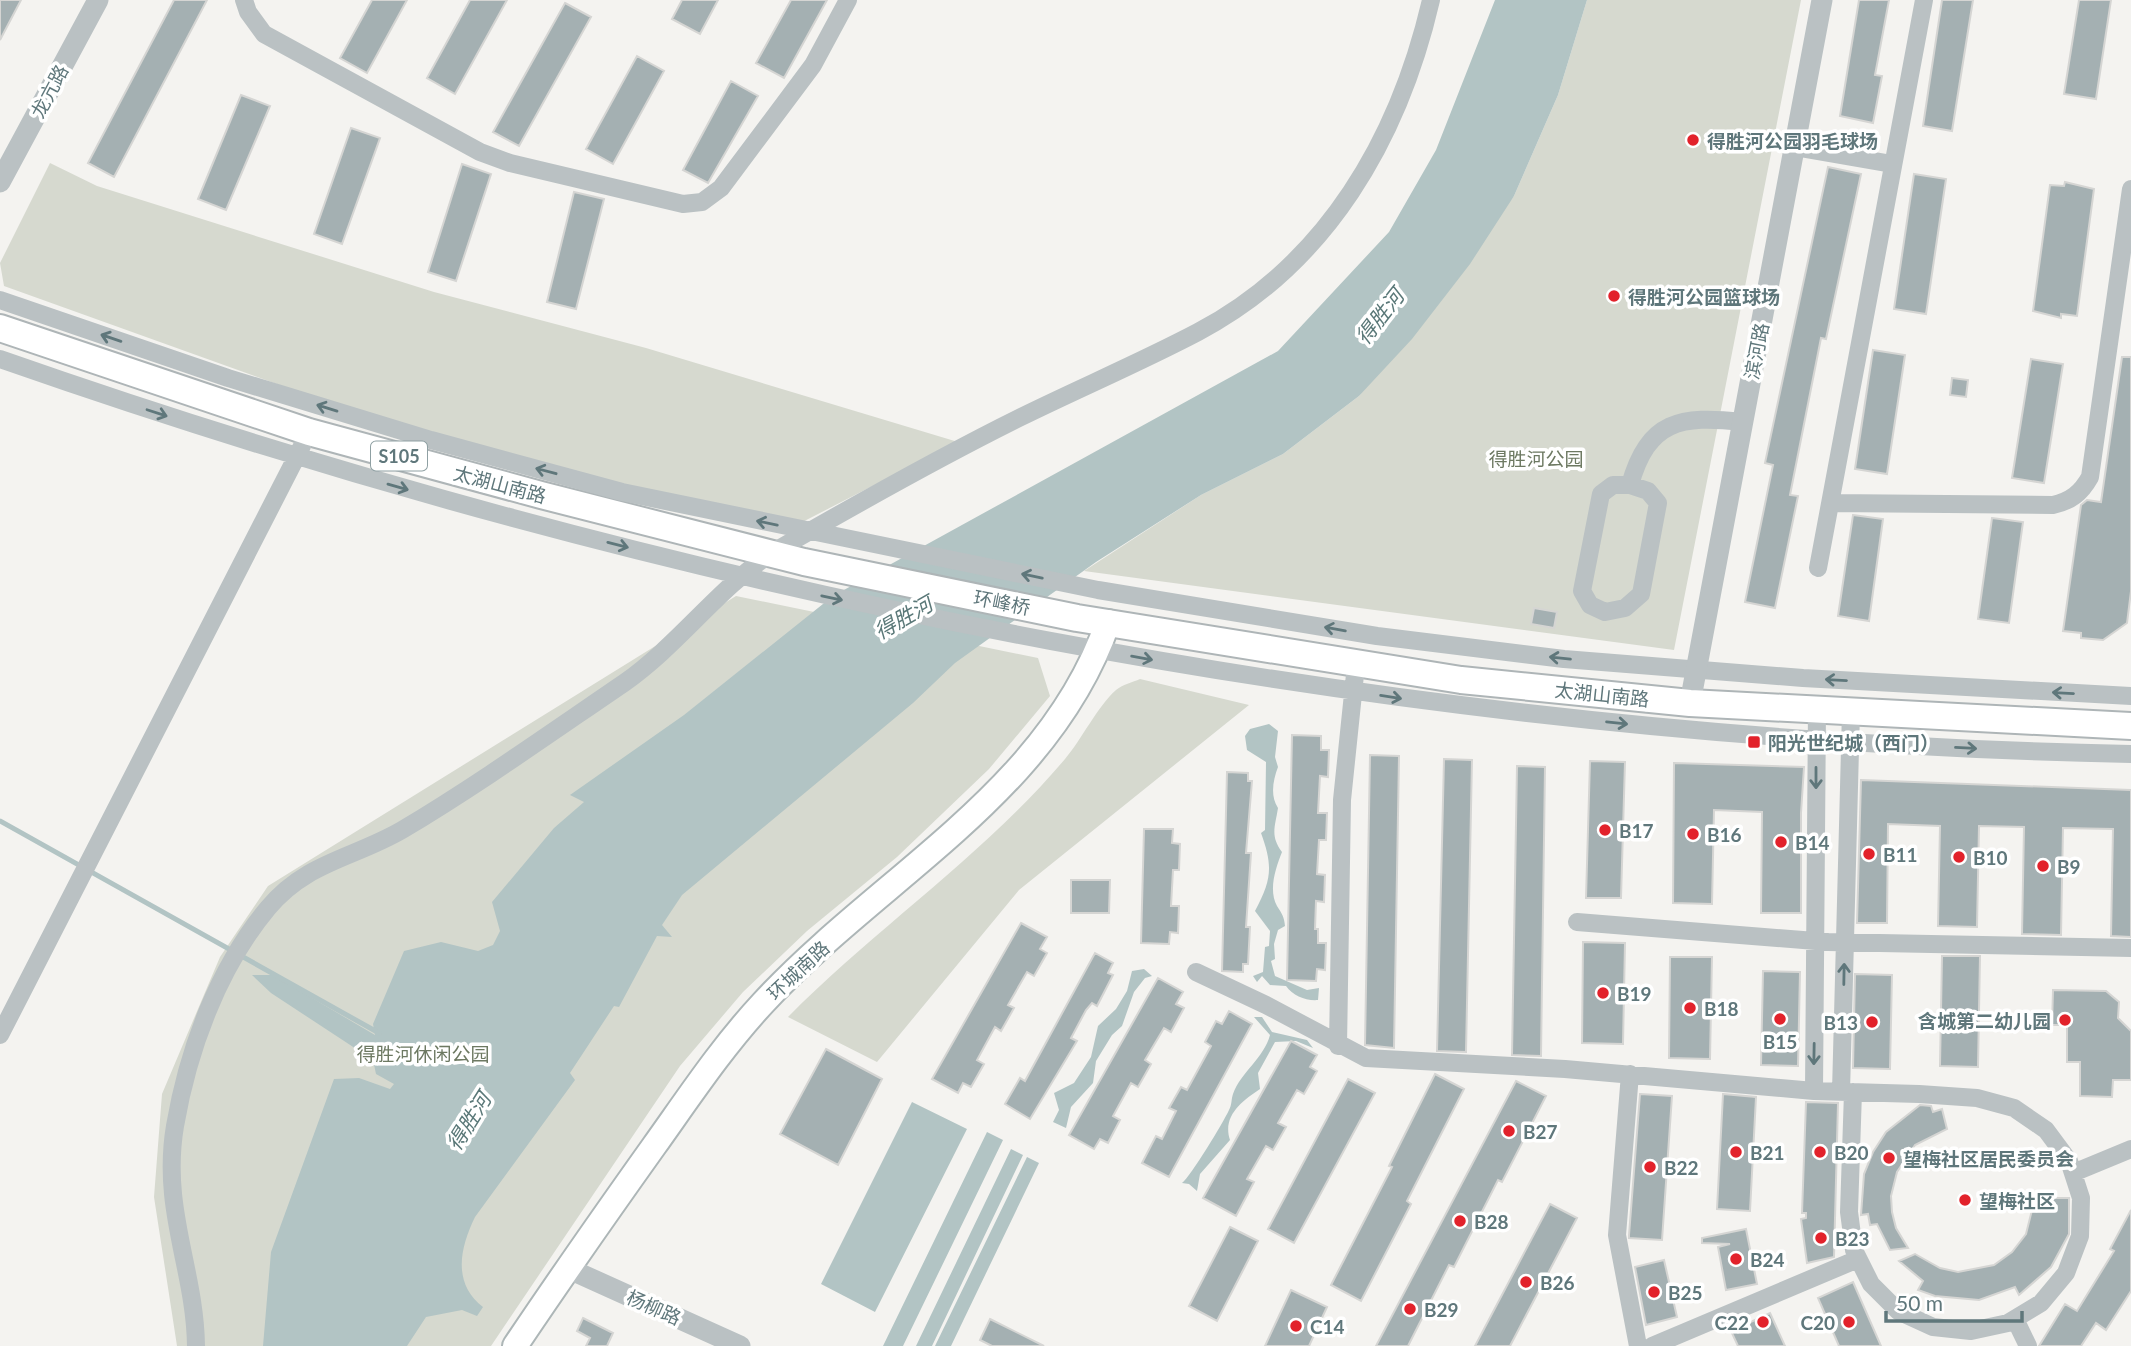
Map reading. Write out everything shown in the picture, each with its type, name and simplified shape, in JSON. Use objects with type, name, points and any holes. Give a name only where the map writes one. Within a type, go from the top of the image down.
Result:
[{"type":"main road","name":"太湖山南路","points":[[0,328],[309,432],[804,562]]},
{"type":"main road","name":"环峰桥","points":[[804,562],[1077,618]]},
{"type":"main road","name":"太湖山南路","points":[[1077,618],[1461,680],[1690,703],[2131,726]]},
{"type":"main road","name":"环城南路","points":[[515,1346],[716,1058],[764,1002],[815,953],[965,825],[1014,775],[1084,679],[1099,650],[1108,622]]},
{"type":"street","name":"龙亢路","points":[[0,182],[98,0]]},
{"type":"street","points":[[244,0],[248,12],[264,34],[480,152],[510,163],[682,204],[702,202],[721,188],[813,65],[848,0]]},
{"type":"street","points":[[196,1346],[173,1212],[170,1174],[175,1128],[196,1039],[246,938],[268,908],[292,884],[313,869],[402,829],[626,681],[672,645],[739,576],[770,554],[1012,421],[1199,332],[1244,303],[1287,266],[1338,214],[1367,169],[1398,110],[1422,38],[1431,0]]},
{"type":"street","name":"滨河路","points":[[1690,703],[1822,0]]},
{"type":"street","points":[[1818,568],[1924,0]]},
{"type":"street","points":[[1794,147],[1892,164]]},
{"type":"street","points":[[1830,503],[2053,505],[2068,501],[2083,489],[2090,477],[2131,189]]},
{"type":"street","points":[[0,300],[228,378],[432,440],[622,492],[1098,590],[1377,636],[1696,671],[2131,696]]},
{"type":"street","points":[[0,359],[342,470],[566,532],[766,584],[1027,638],[1353,692],[1527,715],[1817,739],[2131,754]]},
{"type":"street","points":[[1630,485],[1648,442],[1677,422],[1703,418],[1742,422]]},
{"type":"street","points":[[0,1035],[309,432]]},
{"type":"street","points":[[1613,485],[1630,485],[1648,491],[1658,503],[1641,594],[1625,608],[1605,612],[1590,605],[1582,591],[1598,506],[1601,494],[1613,485]]},
{"type":"street","points":[[1338,1046],[1342,800],[1356,665]]},
{"type":"street","points":[[1814,1091],[1817,709]]},
{"type":"street","points":[[1196,972],[1266,1005],[1338,1046],[1366,1058],[1630,1074],[1814,1091],[1847,1092],[1977,1098],[2014,1108],[2046,1130],[2069,1161],[2081,1198],[2080,1236],[2066,1273],[2042,1303],[2015,1319],[1971,1331],[1933,1327],[1898,1311],[1871,1284],[1858,1259],[1849,1212],[1847,1092],[1845,942],[1851,711]]},
{"type":"street","points":[[1577,922],[1815,941],[2131,948]]},
{"type":"street","points":[[1630,1074],[1617,1236],[1638,1346]]},
{"type":"street","points":[[2073,1173],[2131,1149]]},
{"type":"street","points":[[1652,1346],[1858,1259]]},
{"type":"street","name":"杨柳路","points":[[567,1268],[740,1346]]},
{"type":"street","points":[[2015,1319],[2028,1346]]},
{"type":"green space","name":"得胜河公园","points":[[1587,0],[1801,0],[1674,650],[1084,571],[1201,495],[1283,454],[1359,396],[1514,196],[1558,95]]},
{"type":"green space","points":[[50,163],[97,186],[434,292],[646,348],[958,442],[783,532],[324,401],[4,286],[0,263]]},
{"type":"green space","name":"得胜河休闲公园","points":[[736,596],[1038,658],[1050,696],[989,769],[897,857],[807,931],[743,992],[680,1066],[491,1346],[177,1346],[154,1197],[162,1094],[220,957],[268,886]]},
{"type":"green space","points":[[1140,679],[1249,705],[1019,890],[877,1062],[788,1017],[857,952],[1000,828],[1065,759],[1109,697],[1118,688]]},
{"type":"water","name":"得胜河","points":[[1495,0],[1587,0],[1558,95],[1514,196],[1470,264],[1412,339],[1359,396],[1283,454],[1201,495],[1096,562],[955,663],[913,703],[682,895],[662,925],[672,937],[657,936],[619,1007],[614,1006],[570,1073],[575,1080],[475,1217],[466,1241],[462,1265],[467,1287],[473,1298],[483,1307],[477,1316],[462,1310],[426,1317],[407,1346],[263,1346],[271,1252],[334,1079],[359,1078],[390,1089],[394,1084],[376,1074],[373,1060],[271,993],[252,975],[273,975],[375,1035],[373,1024],[404,951],[441,942],[478,951],[493,945],[500,931],[492,902],[554,828],[584,802],[570,795],[684,715],[833,596],[1278,351],[1389,232],[1436,150]]},
{"type":"water","points":[[1269,724],[1278,731],[1275,757],[1278,767],[1273,788],[1278,808],[1274,831],[1282,852],[1275,871],[1273,893],[1285,926],[1278,930],[1274,944],[1275,959],[1271,961],[1275,976],[1307,990],[1319,988],[1318,1000],[1300,997],[1286,986],[1270,985],[1262,976],[1257,982],[1253,976],[1263,972],[1265,947],[1269,946],[1270,931],[1255,911],[1265,890],[1269,872],[1268,855],[1261,833],[1265,830],[1266,762],[1247,750],[1245,736],[1250,729]]},
{"type":"water","points":[[1144,969],[1152,976],[1145,978],[1134,992],[1122,1026],[1112,1035],[1096,1061],[1093,1083],[1071,1107],[1066,1128],[1053,1122],[1059,1110],[1054,1093],[1074,1083],[1091,1057],[1098,1026],[1116,1009],[1127,991],[1132,971]]},
{"type":"water","points":[[1254,1017],[1262,1017],[1272,1032],[1307,1040],[1313,1048],[1296,1041],[1275,1042],[1258,1073],[1260,1089],[1240,1104],[1231,1116],[1228,1131],[1230,1140],[1200,1174],[1197,1191],[1189,1184],[1182,1183],[1214,1137],[1230,1108],[1237,1086],[1263,1051],[1270,1035]]},
{"type":"water","points":[[912,1102],[967,1129],[875,1312],[821,1284]]},
{"type":"water","points":[[987,1132],[1003,1140],[903,1346],[883,1346]]},
{"type":"water","points":[[1011,1149],[1023,1155],[932,1346],[916,1346]]},
{"type":"water","points":[[1027,1157],[1039,1163],[951,1346],[935,1346]]},
{"type":"building","points":[[0,0],[21,0],[0,40]]},
{"type":"building","points":[[174,0],[207,0],[114,177],[88,163]]},
{"type":"building","points":[[372,0],[407,0],[367,73],[340,58]]},
{"type":"building","points":[[470,0],[507,0],[455,94],[427,78]]},
{"type":"building","points":[[682,0],[718,0],[700,34],[672,19]]},
{"type":"building","points":[[791,0],[827,0],[784,78],[756,63]]},
{"type":"building","points":[[1859,0],[1889,0],[1875,75],[1882,76],[1873,123],[1840,116]]},
{"type":"building","points":[[1942,0],[1973,0],[1952,131],[1923,126]]},
{"type":"building","points":[[2079,0],[2111,0],[2096,99],[2064,94]]},
{"type":"building","points":[[565,3],[591,17],[519,146],[493,132]]},
{"type":"building","points":[[637,56],[664,71],[613,164],[586,149]]},
{"type":"building","points":[[731,81],[758,96],[708,183],[683,170]]},
{"type":"building","points":[[241,95],[270,106],[226,210],[198,199]]},
{"type":"building","points":[[351,128],[380,138],[342,244],[314,234]]},
{"type":"building","points":[[462,164],[491,174],[456,281],[428,272]]},
{"type":"building","points":[[1828,167],[1861,174],[1826,339],[1821,338],[1790,495],[1798,496],[1775,608],[1745,602],[1773,465],[1765,463]]},
{"type":"building","points":[[1914,174],[1946,179],[1926,314],[1894,309]]},
{"type":"building","points":[[2065,182],[2094,189],[2077,316],[2061,314],[2061,318],[2033,311],[2050,185],[2064,186]]},
{"type":"building","points":[[574,192],[604,199],[576,309],[547,302]]},
{"type":"building","points":[[1873,350],[1905,355],[1887,474],[1855,469]]},
{"type":"building","points":[[2122,357],[2131,357],[2131,591],[2127,623],[2103,640],[2081,638],[2081,633],[2063,631],[2081,505],[2087,500],[2101,502]]},
{"type":"building","points":[[2031,359],[2063,364],[2044,483],[2012,478]]},
{"type":"building","points":[[1952,378],[1968,380],[1966,397],[1950,395]]},
{"type":"building","points":[[1853,515],[1883,519],[1869,621],[1838,616]]},
{"type":"building","points":[[1992,518],[2023,522],[2009,623],[1978,619]]},
{"type":"building","points":[[1534,608],[1557,612],[1554,628],[1531,624]]},
{"type":"building","points":[[1292,735],[1321,736],[1321,750],[1329,750],[1328,777],[1320,776],[1318,813],[1327,813],[1326,840],[1319,840],[1317,874],[1325,875],[1324,902],[1316,901],[1315,929],[1318,929],[1318,943],[1326,943],[1325,970],[1317,969],[1316,981],[1287,980]]},
{"type":"building","points":[[1370,755],[1399,756],[1394,1048],[1365,1045]]},
{"type":"building","points":[[1444,759],[1472,760],[1466,1052],[1437,1051]]},
{"type":"building","name":"B17","points":[[1590,761],[1625,762],[1621,898],[1586,898]]},
{"type":"building","points":[[1674,763],[1804,767],[1801,913],[1761,913],[1762,812],[1714,810],[1712,904],[1673,903]]},
{"type":"building","points":[[1517,766],[1545,767],[1541,1056],[1512,1055]]},
{"type":"building","points":[[1227,772],[1248,773],[1248,781],[1252,781],[1246,853],[1251,853],[1246,927],[1250,927],[1248,964],[1243,964],[1243,972],[1222,971]]},
{"type":"building","points":[[1861,780],[2131,790],[2131,937],[2111,936],[2113,829],[2063,828],[2061,935],[2022,934],[2024,827],[1979,826],[1977,927],[1938,926],[1940,826],[1888,824],[1887,923],[1857,923]]},
{"type":"building","points":[[1144,829],[1173,829],[1172,843],[1180,844],[1179,870],[1173,870],[1171,906],[1179,906],[1178,933],[1170,932],[1169,944],[1141,943]]},
{"type":"building","points":[[1071,880],[1110,880],[1109,913],[1071,913]]},
{"type":"building","points":[[1021,923],[1047,937],[1040,949],[1047,953],[1034,976],[1027,972],[1008,1005],[1014,1008],[1001,1031],[995,1027],[977,1060],[984,1064],[971,1087],[963,1083],[958,1093],[932,1079]]},
{"type":"building","name":"B19","points":[[1583,942],[1625,943],[1623,1044],[1582,1043]]},
{"type":"building","points":[[1095,953],[1113,963],[1108,973],[1113,975],[1097,1006],[1092,1003],[1086,1010],[1071,1038],[1077,1041],[1030,1119],[1005,1104],[1020,1078],[1025,1081]]},
{"type":"building","points":[[1942,956],[1980,956],[1978,1067],[1940,1066]]},
{"type":"building","name":"B18","points":[[1670,957],[1712,957],[1710,1059],[1669,1058]]},
{"type":"building","name":"B15","points":[[1763,971],[1800,972],[1798,1066],[1761,1065]]},
{"type":"building","name":"B13","points":[[1855,974],[1892,975],[1890,1069],[1853,1068]]},
{"type":"building","points":[[1158,978],[1183,992],[1176,1004],[1184,1008],[1171,1032],[1164,1028],[1145,1060],[1151,1064],[1138,1087],[1131,1083],[1113,1116],[1120,1120],[1108,1143],[1100,1139],[1094,1149],[1069,1135]]},
{"type":"building","points":[[2053,990],[2106,991],[2119,1002],[2118,1018],[2131,1031],[2131,1080],[2113,1080],[2112,1097],[2080,1096],[2080,1062],[2067,1062],[2067,1025],[2052,1025]]},
{"type":"building","points":[[1229,1011],[1252,1024],[1169,1177],[1142,1163],[1156,1136],[1162,1139],[1176,1111],[1169,1108],[1181,1087],[1187,1090],[1211,1046],[1205,1042],[1216,1021],[1222,1024]]},
{"type":"building","points":[[1291,1041],[1317,1055],[1310,1067],[1317,1071],[1304,1094],[1297,1090],[1278,1123],[1286,1127],[1273,1150],[1266,1146],[1247,1179],[1254,1182],[1236,1216],[1203,1198]]},
{"type":"building","points":[[826,1049],[882,1079],[838,1165],[780,1134]]},
{"type":"building","points":[[1435,1074],[1464,1089],[1407,1201],[1411,1204],[1361,1301],[1331,1285],[1392,1167],[1389,1166]]},
{"type":"building","points":[[1348,1079],[1375,1093],[1294,1243],[1268,1229]]},
{"type":"building","points":[[1516,1081],[1546,1096],[1502,1182],[1498,1180],[1454,1267],[1449,1265],[1408,1346],[1376,1346]]},
{"type":"building","name":"B22","points":[[1640,1094],[1672,1096],[1662,1240],[1629,1238]]},
{"type":"building","name":"B21","points":[[1723,1094],[1756,1097],[1750,1211],[1717,1209]]},
{"type":"building","name":"B20","points":[[1806,1102],[1838,1103],[1834,1257],[1807,1263],[1801,1219],[1806,1218],[1806,1213],[1802,1213]]},
{"type":"building","points":[[1920,1105],[1931,1106],[1933,1112],[1942,1109],[1947,1129],[1915,1145],[1897,1172],[1891,1196],[1892,1212],[1896,1228],[1908,1248],[1890,1250],[1877,1224],[1870,1225],[1868,1214],[1861,1215],[1864,1174],[1873,1152],[1886,1132]]},
{"type":"building","points":[[2035,1198],[2069,1198],[2069,1234],[2051,1267],[2019,1295],[2015,1287],[1979,1300],[1935,1296],[1918,1290],[1923,1281],[1899,1261],[1915,1254],[1940,1268],[1958,1272],[1994,1265],[2012,1252],[2026,1234]]},
{"type":"building","name":"B26","points":[[1550,1204],[1577,1218],[1510,1346],[1475,1346]]},
{"type":"building","points":[[2131,1210],[2131,1291],[2106,1330],[2096,1323],[2081,1346],[2039,1346],[2065,1304],[2077,1311],[2114,1251],[2110,1249]]},
{"type":"building","points":[[1230,1227],[1258,1241],[1217,1321],[1189,1306]]},
{"type":"building","name":"B24","points":[[1746,1229],[1757,1284],[1726,1290],[1718,1247],[1730,1244],[1702,1243],[1702,1238]]},
{"type":"building","name":"B25","points":[[1664,1260],[1677,1317],[1646,1325],[1635,1267]]},
{"type":"building","name":"C20","points":[[1853,1282],[1881,1346],[1839,1346],[1818,1298]]},
{"type":"building","name":"C14","points":[[1291,1290],[1327,1307],[1309,1346],[1265,1346]]},
{"type":"building","name":"C22","points":[[1770,1313],[1785,1346],[1738,1346],[1731,1331]]},
{"type":"building","points":[[583,1318],[613,1333],[607,1346],[586,1346],[590,1338],[577,1331]]},
{"type":"building","points":[[990,1319],[1044,1346],[992,1346],[980,1340]]},
{"type":"waterway","points":[[0,821],[379,1033]]},
{"type":"place","name":"得胜河公园羽毛球场","points":[[1693,140]]},
{"type":"place","name":"得胜河公园篮球场","points":[[1614,296]]},
{"type":"place","name":"阳光世纪城（西门）","points":[[1754,742]]},
{"type":"place","name":"B17","points":[[1605,830]]},
{"type":"place","name":"B16","points":[[1693,834]]},
{"type":"place","name":"B14","points":[[1781,842]]},
{"type":"place","name":"B11","points":[[1869,854]]},
{"type":"place","name":"B10","points":[[1959,857]]},
{"type":"place","name":"B9","points":[[2043,866]]},
{"type":"place","name":"B19","points":[[1603,993]]},
{"type":"place","name":"B18","points":[[1690,1008]]},
{"type":"place","name":"B15","points":[[1780,1019]]},
{"type":"place","name":"含城第二幼儿园","points":[[2065,1020]]},
{"type":"place","name":"B13","points":[[1872,1022]]},
{"type":"place","name":"B27","points":[[1509,1131]]},
{"type":"place","name":"B21","points":[[1736,1152]]},
{"type":"place","name":"B20","points":[[1820,1152]]},
{"type":"place","name":"望梅社区居民委员会","points":[[1889,1158]]},
{"type":"place","name":"B22","points":[[1650,1167]]},
{"type":"place","name":"望梅社区","points":[[1965,1200]]},
{"type":"place","name":"B28","points":[[1460,1221]]},
{"type":"place","name":"B23","points":[[1821,1238]]},
{"type":"place","name":"B24","points":[[1736,1259]]},
{"type":"place","name":"B26","points":[[1526,1282]]},
{"type":"place","name":"B25","points":[[1654,1292]]},
{"type":"place","name":"B29","points":[[1410,1309]]},
{"type":"place","name":"C22","points":[[1763,1322]]},
{"type":"place","name":"C20","points":[[1849,1322]]},
{"type":"place","name":"C14","points":[[1296,1326]]}]
